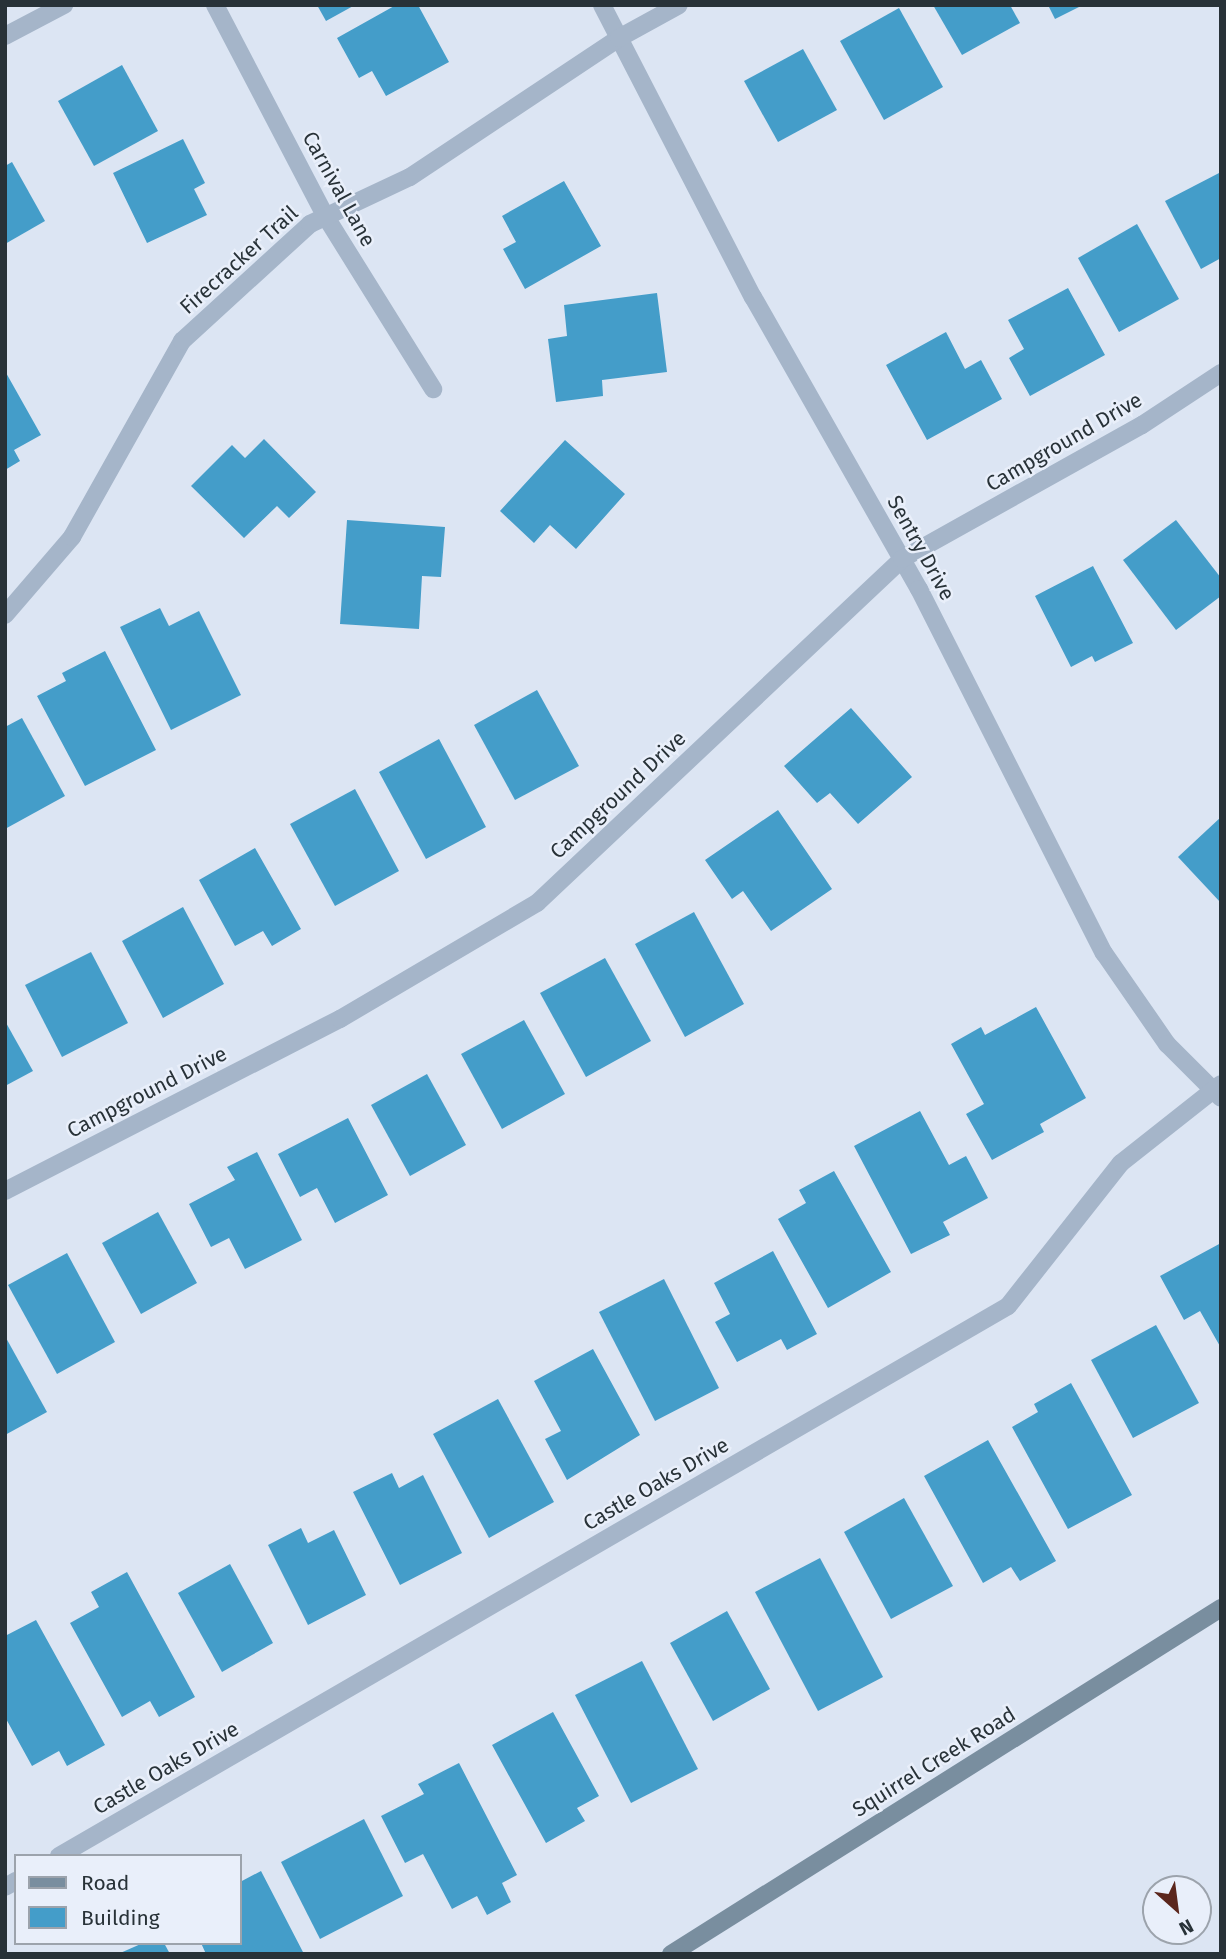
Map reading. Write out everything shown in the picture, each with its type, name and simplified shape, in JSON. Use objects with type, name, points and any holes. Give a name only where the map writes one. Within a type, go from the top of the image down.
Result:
[{"type":"street","points":[[5,36],[64,5]]},
{"type":"street","name":"Carnival Lane","points":[[215,5],[326,217],[433,389]]},
{"type":"street","name":"Sentry Drive","points":[[602,5],[753,297],[902,559],[1104,953],[1167,1044],[1218,1091]]},
{"type":"street","name":"Firecracker Trail","points":[[5,615],[72,537],[182,341],[310,224],[410,177],[619,38],[679,5]]},
{"type":"street","name":"Campground Drive","points":[[5,1191],[340,1019],[537,903],[902,559],[1142,425],[1221,373]]},
{"type":"street","name":"Castle Oaks Drive","points":[[62,1854],[1008,1306],[1121,1163],[1218,1091]]},
{"type":"street","name":"Squirrel Creek Road","points":[[671,1954],[1221,1608]]},
{"type":"building","points":[[317,5],[355,5],[326,21]]},
{"type":"building","points":[[396,5],[418,5],[449,62],[386,96],[372,71],[359,78],[337,38]]},
{"type":"building","points":[[933,5],[1010,5],[1020,23],[962,55]]},
{"type":"building","points":[[1048,5],[1083,5],[1055,19]]},
{"type":"building","points":[[899,8],[943,87],[884,120],[840,41]]},
{"type":"building","points":[[803,49],[837,110],[778,142],[744,81]]},
{"type":"building","points":[[122,65],[158,131],[94,166],[58,101]]},
{"type":"building","points":[[183,139],[205,183],[194,189],[207,215],[147,243],[113,173]]},
{"type":"building","points":[[12,162],[45,221],[5,244],[5,166]]},
{"type":"building","points":[[1221,172],[1221,258],[1201,269],[1165,201]]},
{"type":"building","points":[[564,181],[601,246],[525,289],[503,249],[516,242],[502,216]]},
{"type":"building","points":[[1137,224],[1179,299],[1119,332],[1078,258]]},
{"type":"building","points":[[1068,288],[1105,355],[1030,396],[1009,358],[1024,349],[1008,320]]},
{"type":"building","points":[[657,293],[667,372],[602,380],[603,396],[556,402],[548,339],[567,336],[564,305]]},
{"type":"building","points":[[946,332],[965,369],[981,360],[1002,399],[927,440],[886,365]]},
{"type":"building","points":[[5,371],[41,435],[14,450],[20,461],[5,470]]},
{"type":"building","points":[[264,439],[316,492],[289,518],[277,506],[244,538],[191,486],[232,445],[245,458]]},
{"type":"building","points":[[565,440],[625,494],[576,549],[550,525],[534,543],[500,511]]},
{"type":"building","points":[[347,520],[445,527],[441,577],[422,576],[419,629],[340,624]]},
{"type":"building","points":[[1176,520],[1221,578],[1221,596],[1176,630],[1123,560]]},
{"type":"building","points":[[1093,566],[1133,643],[1095,662],[1092,656],[1071,667],[1035,596]]},
{"type":"building","points":[[160,608],[169,626],[199,611],[241,695],[171,730],[120,627]]},
{"type":"building","points":[[105,651],[156,750],[85,786],[37,696],[66,681],[62,673]]},
{"type":"building","points":[[537,690],[579,766],[515,800],[474,725]]},
{"type":"building","points":[[851,708],[912,777],[858,824],[830,793],[817,803],[784,766]]},
{"type":"building","points":[[22,718],[65,796],[5,829],[5,727]]},
{"type":"building","points":[[439,739],[486,827],[426,859],[379,772]]},
{"type":"building","points":[[355,789],[399,871],[335,906],[290,824]]},
{"type":"building","points":[[778,810],[832,889],[771,931],[743,891],[732,899],[705,860]]},
{"type":"building","points":[[1221,817],[1221,903],[1178,857]]},
{"type":"building","points":[[255,848],[301,929],[272,946],[263,931],[235,946],[199,880]]},
{"type":"building","points":[[183,907],[224,984],[163,1018],[122,941]]},
{"type":"building","points":[[694,912],[744,1004],[685,1037],[635,944]]},
{"type":"building","points":[[91,952],[128,1023],[62,1057],[25,985]]},
{"type":"building","points":[[605,958],[651,1041],[586,1077],[540,993]]},
{"type":"building","points":[[1036,1007],[1086,1098],[1040,1124],[1044,1132],[992,1160],[966,1114],[984,1104],[951,1044],[981,1027],[985,1035]]},
{"type":"building","points":[[524,1020],[565,1094],[502,1129],[461,1054]]},
{"type":"building","points":[[5,1021],[33,1071],[5,1086]]},
{"type":"building","points":[[427,1074],[466,1145],[410,1176],[371,1105]]},
{"type":"building","points":[[920,1111],[949,1165],[966,1156],[988,1198],[943,1222],[950,1235],[911,1254],[854,1146]]},
{"type":"building","points":[[348,1118],[388,1195],[335,1223],[317,1188],[300,1197],[278,1154]]},
{"type":"building","points":[[257,1152],[302,1240],[245,1269],[229,1238],[211,1247],[189,1204],[235,1180],[227,1167]]},
{"type":"building","points":[[834,1171],[891,1272],[828,1308],[778,1219],[806,1203],[799,1190]]},
{"type":"building","points":[[158,1212],[197,1283],[141,1314],[102,1243]]},
{"type":"building","points":[[1221,1243],[1221,1348],[1200,1311],[1184,1320],[1160,1276]]},
{"type":"building","points":[[773,1251],[817,1334],[787,1350],[781,1339],[737,1362],[715,1322],[730,1314],[714,1283]]},
{"type":"building","points":[[67,1253],[115,1342],[57,1374],[8,1285]]},
{"type":"building","points":[[664,1279],[719,1388],[655,1421],[599,1312]]},
{"type":"building","points":[[1156,1325],[1199,1403],[1133,1438],[1091,1360]]},
{"type":"building","points":[[5,1336],[47,1412],[5,1435]]},
{"type":"building","points":[[593,1349],[640,1435],[567,1480],[545,1439],[561,1431],[534,1381]]},
{"type":"building","points":[[1071,1383],[1132,1495],[1068,1529],[1012,1427],[1038,1412],[1034,1404]]},
{"type":"building","points":[[498,1399],[554,1502],[489,1538],[433,1434]]},
{"type":"building","points":[[988,1440],[1056,1561],[1020,1581],[1011,1567],[983,1583],[924,1476]]},
{"type":"building","points":[[392,1473],[399,1488],[423,1475],[462,1553],[400,1585],[353,1492]]},
{"type":"building","points":[[904,1498],[953,1586],[891,1619],[844,1532]]},
{"type":"building","points":[[301,1528],[308,1543],[334,1530],[366,1595],[308,1625],[268,1545]]},
{"type":"building","points":[[820,1558],[883,1677],[818,1711],[755,1592]]},
{"type":"building","points":[[230,1564],[273,1643],[222,1672],[178,1593]]},
{"type":"building","points":[[127,1572],[195,1697],[159,1717],[150,1701],[122,1717],[70,1623],[99,1607],[91,1592]]},
{"type":"building","points":[[727,1611],[770,1689],[713,1721],[670,1643]]},
{"type":"building","points":[[36,1620],[105,1745],[67,1766],[59,1751],[32,1766],[5,1717],[5,1636]]},
{"type":"building","points":[[642,1661],[698,1769],[631,1803],[575,1695]]},
{"type":"building","points":[[553,1712],[599,1796],[577,1808],[585,1821],[546,1843],[492,1745]]},
{"type":"building","points":[[459,1763],[517,1875],[502,1883],[511,1902],[487,1915],[477,1896],[452,1909],[423,1854],[405,1863],[381,1816],[424,1794],[418,1784]]},
{"type":"building","points":[[364,1819],[403,1896],[320,1939],[281,1862]]},
{"type":"building","points":[[261,1871],[304,1954],[206,1954],[202,1945],[242,1945],[242,1881]]},
{"type":"building","points":[[138,1945],[165,1945],[170,1954],[118,1954]]}]
